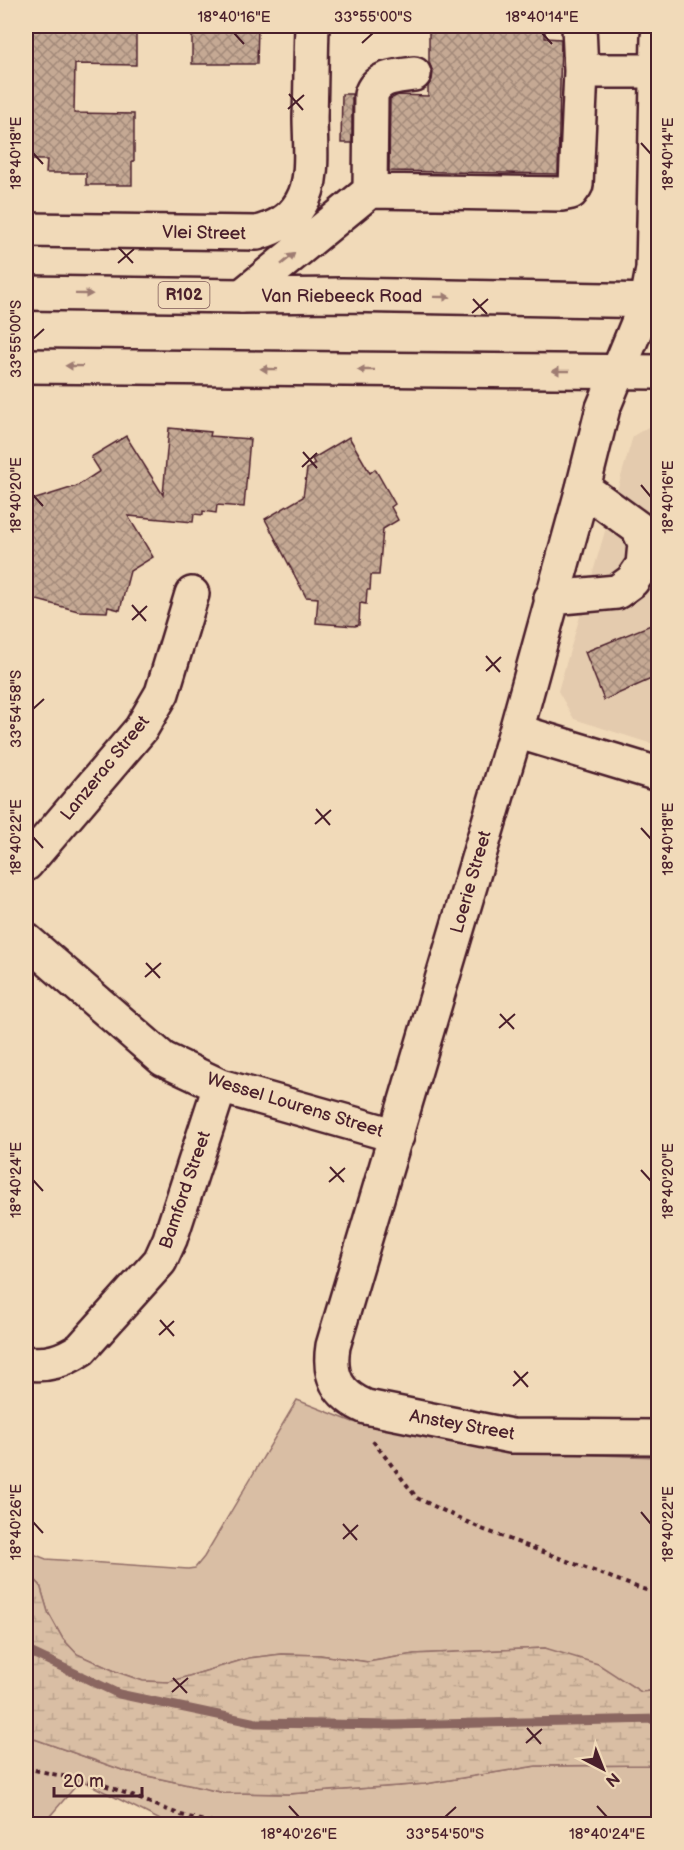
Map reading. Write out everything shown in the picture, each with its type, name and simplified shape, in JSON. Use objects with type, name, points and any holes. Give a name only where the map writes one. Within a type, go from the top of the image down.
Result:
[{"type":"street","name":"Vlei Street","points":[[26,230],[257,233],[285,222],[303,201],[309,177],[312,26]]},
{"type":"street","points":[[242,296],[370,191],[561,194],[571,192],[576,185],[580,71],[579,26]]},
{"type":"street","name":"Loerie Street","points":[[354,1399],[332,1370],[333,1346],[516,731],[603,408],[653,301],[658,37]]},
{"type":"street","points":[[580,71],[658,71]]},
{"type":"street","points":[[370,191],[371,95],[374,87],[382,80],[414,74]]},
{"type":"street","name":"Van Riebeeck Road","points":[[26,293],[342,295],[653,301]]},
{"type":"street","points":[[26,366],[658,372]]},
{"type":"street","points":[[552,598],[617,592],[632,581],[643,565],[652,540],[583,488]]},
{"type":"street","name":"Lanzerac Street","points":[[26,864],[141,729],[162,693],[192,594]]},
{"type":"street","points":[[516,731],[658,774]]},
{"type":"street","name":"Wessel Lourens Street","points":[[26,940],[163,1059],[220,1086],[397,1136]]},
{"type":"street","name":"Bamford Street","points":[[26,1362],[38,1364],[55,1362],[81,1349],[160,1261],[170,1239],[220,1086]]},
{"type":"street","name":"Anstey Street","points":[[354,1399],[511,1436],[658,1437]]},
{"type":"path","points":[[354,1399],[373,1443],[417,1498],[482,1529],[658,1593]]},
{"type":"path","points":[[26,1768],[107,1786],[182,1815],[216,1824]]},
{"type":"shaded area","points":[[658,421],[658,744],[574,719],[558,691],[633,436]]},
{"type":"green space","points":[[297,1400],[353,1422],[508,1452],[658,1457],[658,1690],[641,1692],[623,1681],[545,1648],[414,1654],[368,1662],[320,1655],[282,1654],[249,1658],[169,1682],[143,1681],[77,1654],[63,1639],[48,1612],[40,1585],[26,1571],[26,1551],[46,1559],[195,1568],[204,1557]]},
{"type":"green space","points":[[26,1571],[40,1585],[48,1612],[63,1639],[77,1654],[143,1681],[169,1682],[249,1658],[282,1654],[320,1655],[368,1662],[414,1654],[545,1648],[598,1664],[641,1692],[658,1690],[658,1765],[536,1766],[425,1784],[288,1794],[225,1793],[125,1771],[26,1736]]},
{"type":"green space","points":[[26,1736],[125,1771],[225,1793],[288,1794],[425,1784],[536,1766],[658,1765],[658,1824],[168,1824],[81,1780],[44,1823],[26,1813]]},
{"type":"building","points":[[31,26],[136,26],[136,65],[75,64],[74,113],[134,114],[132,185],[86,185],[86,173],[46,173],[47,160],[29,160]]},
{"type":"building","points":[[192,26],[258,26],[257,64],[192,64]]},
{"type":"building","points":[[429,26],[545,26],[545,38],[561,39],[558,174],[389,171],[390,99],[398,95],[428,96],[428,86],[433,72],[429,62]]},
{"type":"building","points":[[342,94],[352,94],[352,143],[341,143]]},
{"type":"building","points":[[169,428],[211,432],[210,436],[250,439],[244,507],[217,505],[216,513],[203,511],[203,515],[194,514],[193,522],[128,516],[153,557],[130,571],[120,610],[108,607],[107,612],[78,611],[26,597],[26,502],[77,486],[100,471],[91,457],[126,436],[163,495]]},
{"type":"building","points":[[349,437],[370,473],[375,469],[395,504],[391,507],[398,520],[383,529],[379,575],[371,575],[366,604],[360,603],[359,625],[355,626],[316,623],[318,598],[306,597],[265,519],[303,497],[307,469],[315,464],[312,459]]},
{"type":"building","points":[[658,622],[658,676],[604,700],[585,652]]},
{"type":"waterway","points":[[26,1650],[119,1694],[256,1723],[394,1725],[658,1719]]}]
